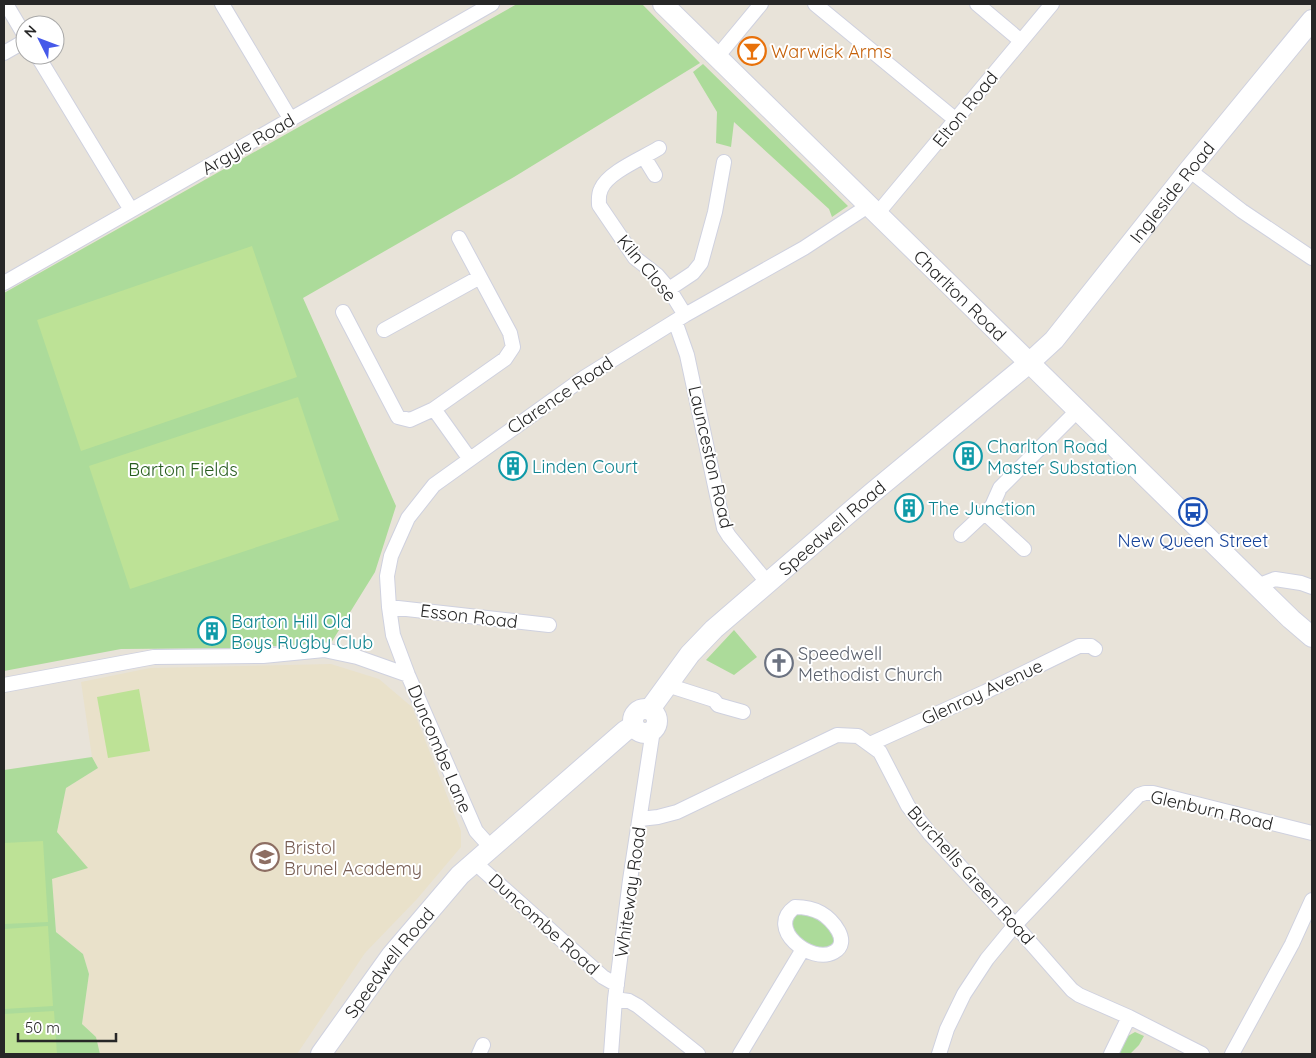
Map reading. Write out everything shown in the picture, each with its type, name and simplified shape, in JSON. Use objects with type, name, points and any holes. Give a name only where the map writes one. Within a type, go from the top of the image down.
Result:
[{"type":"street","points":[[6,4],[15,19]]},
{"type":"street","points":[[222,4],[291,120]]},
{"type":"street","name":"Argyle Road","points":[[4,283],[492,4]]},
{"type":"street","name":"Charlton Road","points":[[663,4],[872,210],[978,311],[1077,411],[1312,638]]},
{"type":"street","points":[[717,57],[761,4]]},
{"type":"street","points":[[815,4],[956,120]]},
{"type":"street","points":[[977,4],[1021,40]]},
{"type":"street","name":"Elton Road","points":[[872,210],[956,120],[1052,4]]},
{"type":"street","name":"Ingleside Road","points":[[1029,363],[1054,340],[1312,20]]},
{"type":"street","points":[[4,53],[15,47]]},
{"type":"street","points":[[43,65],[131,210]]},
{"type":"street","name":"Kiln Close","points":[[659,148],[607,180],[598,196],[599,205],[635,258],[657,275],[669,289],[680,318]]},
{"type":"street","points":[[644,157],[655,175]]},
{"type":"street","points":[[669,289],[693,273],[701,263],[715,212],[724,162]]},
{"type":"street","points":[[1190,170],[1242,211],[1312,258]]},
{"type":"street","name":"Clarence Road","points":[[408,675],[393,635],[387,576],[391,556],[408,518],[434,485],[469,458],[585,377],[680,318],[872,210]]},
{"type":"street","points":[[344,312],[398,417],[410,420],[434,409],[505,359],[513,348],[510,333],[459,238]]},
{"type":"street","points":[[384,330],[480,277]]},
{"type":"street","name":"Launceston Road","points":[[680,318],[724,528],[767,582]]},
{"type":"street","name":"Speedwell Road","points":[[321,1054],[391,956],[466,868],[633,726],[632,721],[636,712],[640,709],[650,709],[690,654],[714,629],[767,582],[1029,363]]},
{"type":"street","points":[[434,409],[469,458]]},
{"type":"street","points":[[962,535],[992,506],[1000,488],[1077,411]]},
{"type":"street","points":[[985,513],[1024,549]]},
{"type":"street","points":[[1257,586],[1275,579],[1312,587]]},
{"type":"street","name":"Esson Road","points":[[389,607],[549,625]]},
{"type":"street","name":"Glenroy Avenue","points":[[870,744],[985,692],[1079,646],[1095,648]]},
{"type":"street","name":"Duncombe Lane","points":[[4,685],[154,657],[263,656],[324,650],[357,657],[408,675],[476,831],[485,841]]},
{"type":"street","points":[[667,685],[714,700],[718,705],[743,712]]},
{"type":"street","points":[[633,726],[642,733],[648,733],[653,730],[657,725],[657,719],[655,713],[650,709]]},
{"type":"street","name":"Whiteway Road","points":[[611,1054],[615,999],[653,730]]},
{"type":"street","name":"Burchells Green Road","points":[[640,819],[677,812],[837,735],[858,736],[880,752],[908,806],[930,834],[1076,993],[1202,1054]]},
{"type":"street","name":"Speedwell Road","points":[[466,868],[476,850],[501,826],[561,786]]},
{"type":"street","name":"Glenburn Road","points":[[1015,925],[1139,795],[1145,793],[1153,793],[1312,834]]},
{"type":"street","name":"Duncombe Road","points":[[466,868],[603,977],[617,985]]},
{"type":"street","points":[[1232,1054],[1292,944],[1312,900]]},
{"type":"street","points":[[939,1054],[964,994],[986,959],[1015,925]]},
{"type":"street","points":[[740,1054],[803,949]]},
{"type":"street","points":[[615,999],[630,1001],[638,1006],[698,1054]]},
{"type":"street","points":[[1111,1054],[1129,1017]]},
{"type":"shaded area","name":"Bristol Brunel Academy","points":[[331,664],[379,679],[412,707],[461,831],[461,847],[417,899],[365,953],[297,1054],[100,1054],[96,1037],[82,1024],[89,974],[83,954],[56,932],[52,878],[87,868],[57,832],[66,788],[98,768],[92,757],[81,682],[150,668]]},
{"type":"green space","name":"Barton Fields","points":[[517,4],[642,4],[700,63],[514,177],[303,298],[396,506],[375,572],[331,643],[242,648],[121,649],[4,671],[4,293]]},
{"type":"green space","points":[[703,64],[848,206],[832,217],[829,209],[734,122],[731,147],[716,143],[717,112],[693,72]]},
{"type":"green space","points":[[252,246],[297,377],[81,451],[37,320]]},
{"type":"green space","points":[[298,397],[339,520],[130,589],[89,466]]},
{"type":"green space","points":[[734,630],[757,657],[734,675],[706,660]]},
{"type":"green space","points":[[139,689],[150,751],[108,758],[97,697]]},
{"type":"green space","points":[[92,757],[98,768],[66,788],[57,832],[88,868],[52,879],[56,932],[83,954],[89,974],[82,1024],[96,1037],[100,1054],[4,1054],[4,770]]},
{"type":"green space","points":[[43,841],[48,922],[4,924],[4,843]]},
{"type":"green space","points":[[797,914],[806,914],[819,919],[832,933],[835,943],[833,946],[821,948],[813,946],[799,937],[792,926],[792,920]]},
{"type":"green space","points":[[48,926],[53,1006],[4,1009],[4,929]]},
{"type":"green space","points":[[54,1011],[57,1054],[4,1054],[4,1014]]},
{"type":"green space","points":[[1135,1032],[1144,1036],[1139,1045],[1130,1054],[1119,1054],[1128,1036]]},
{"type":"place","name":"Warwick Arms","points":[[752,51]]},
{"type":"place","name":"Charlton Road Master Substation","points":[[968,456]]},
{"type":"place","name":"Linden Court","points":[[513,466]]},
{"type":"place","name":"The Junction","points":[[909,508]]},
{"type":"place","name":"New Queen Street","points":[[1193,512]]},
{"type":"place","name":"Barton Hill Old Boys Rugby Club","points":[[212,631]]},
{"type":"place","name":"Speedwell Methodist Church","points":[[779,663]]},
{"type":"place","name":"Bristol Brunel Academy","points":[[265,857]]}]
